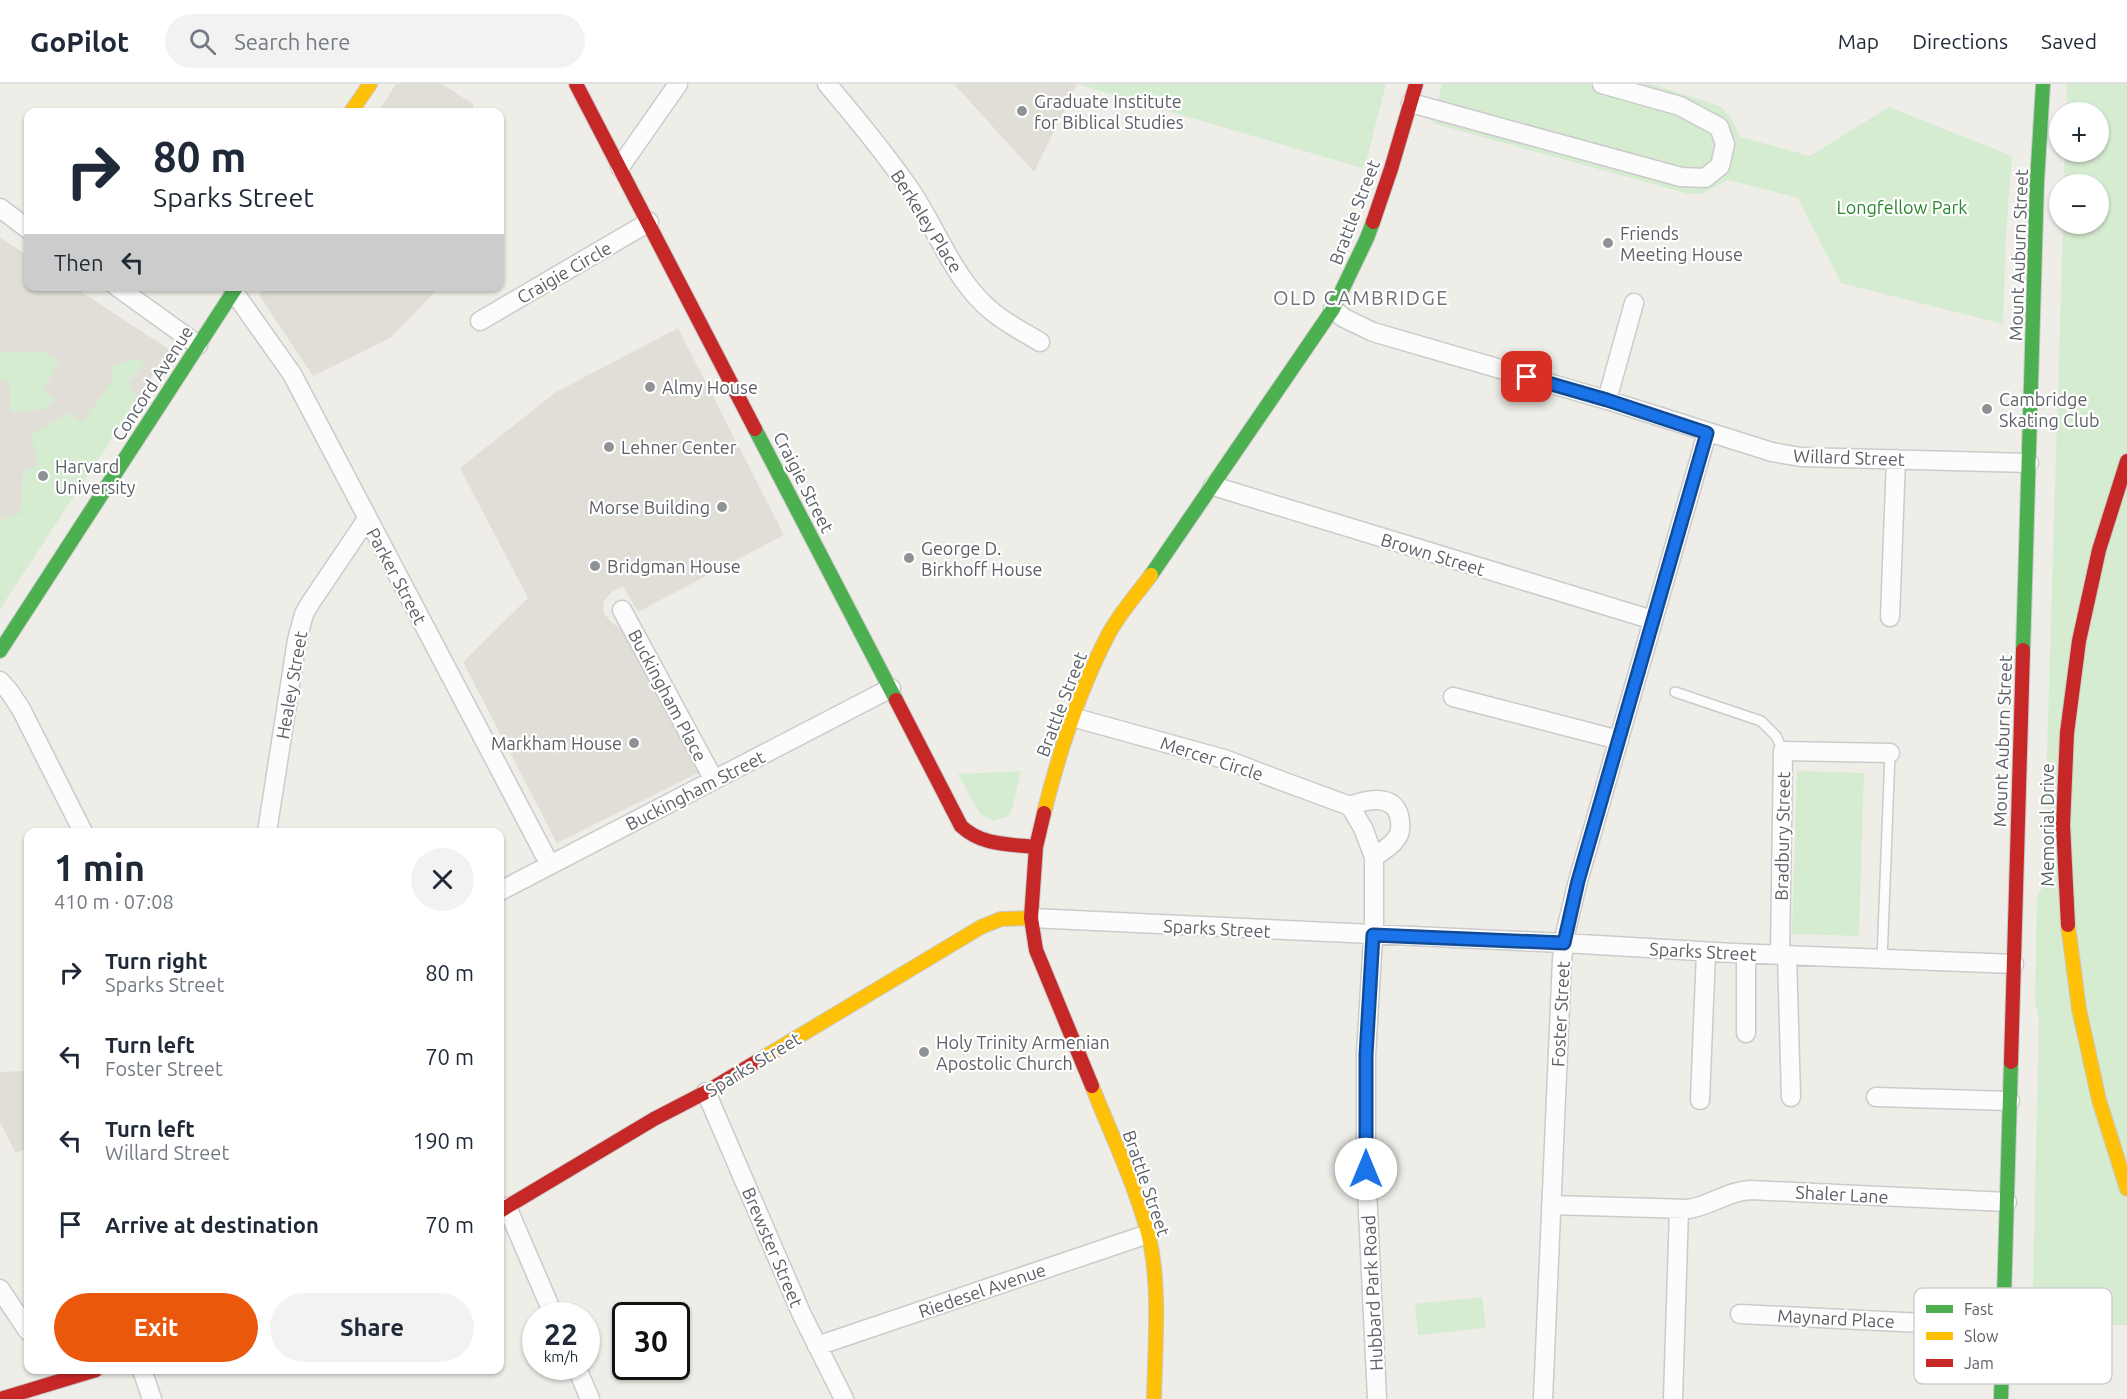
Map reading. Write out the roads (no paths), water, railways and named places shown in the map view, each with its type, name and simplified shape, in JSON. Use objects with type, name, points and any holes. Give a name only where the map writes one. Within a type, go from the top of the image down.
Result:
[{"type":"main road","points":[[354,108],[370,84]]},
{"type":"main road","name":"Craigie Street","points":[[576,84],[961,826],[967,834],[973,837],[995,843],[1036,847]]},
{"type":"main road","name":"Brattle Street","points":[[1154,1399],[1155,1306],[1153,1266],[1148,1234],[1132,1185],[1036,950],[1031,918],[1036,847],[1057,761],[1072,717],[1109,633],[1213,486],[1333,309],[1367,238],[1416,84]]},
{"type":"main road","name":"Mount Auburn Street","points":[[2004,1288],[2029,462],[2043,84]]},
{"type":"main road","points":[[2041,118],[2052,84]]},
{"type":"main road","name":"Concord Avenue","points":[[0,651],[235,291]]},
{"type":"main road","name":"Memorial Drive","points":[[2127,461],[2099,547],[2078,647],[2067,726],[2062,816],[2066,916],[2079,1008],[2095,1084],[2127,1189]]},
{"type":"main road","name":"Sparks Street","points":[[504,1208],[654,1119],[706,1092],[981,927],[1001,919],[1031,918]]},
{"type":"main road","points":[[5,1398],[51,1376],[66,1374]]},
{"type":"main road","name":"Mount Auburn Street","points":[[2001,1384],[2001,1399]]},
{"type":"street","points":[[620,167],[678,84]]},
{"type":"street","name":"Berkeley Place","points":[[827,84],[871,136],[911,191],[952,262],[978,297],[993,313],[1040,342]]},
{"type":"street","points":[[1411,103],[1681,177],[1705,178],[1720,166],[1725,144],[1719,127],[1680,106],[1602,84]]},
{"type":"street","points":[[0,208],[24,226]]},
{"type":"street","name":"Craigie Circle","points":[[480,321],[649,222]]},
{"type":"street","points":[[123,291],[198,345]]},
{"type":"street","name":"Parker Street","points":[[237,291],[292,374],[550,865]]},
{"type":"street","points":[[1607,400],[1634,303]]},
{"type":"street","name":"Willard Street","points":[[1333,309],[1344,318],[1373,332],[1607,400],[1772,452],[1791,456],[2029,462]]},
{"type":"street","name":"Foster Street","points":[[1543,1399],[1564,943],[1578,881],[1707,433]]},
{"type":"street","points":[[1890,617],[1896,459]]},
{"type":"street","name":"Brown Street","points":[[1213,486],[1653,620]]},
{"type":"street","name":"Healey Street","points":[[268,828],[295,655],[304,614],[367,519]]},
{"type":"street","name":"Buckingham Place","points":[[622,610],[714,780]]},
{"type":"street","points":[[0,681],[21,708],[81,828]]},
{"type":"street","name":"Buckingham Street","points":[[504,889],[891,688]]},
{"type":"street","points":[[1453,697],[1619,740]]},
{"type":"street","name":"Mercer Circle","points":[[1072,717],[1224,759],[1350,806]]},
{"type":"street","name":"Bradbury Street","points":[[1791,1096],[1784,955],[1783,751],[1890,753]]},
{"type":"street","points":[[1373,935],[1374,857],[1363,828],[1350,806],[1365,800],[1387,801],[1397,809],[1400,819],[1399,834],[1389,847],[1374,857]]},
{"type":"street","name":"Sparks Street","points":[[1031,918],[1564,943],[1746,954],[2014,964]]},
{"type":"street","name":"Hubbard Park Road","points":[[1373,935],[1366,1055],[1366,1169],[1377,1399]]},
{"type":"street","points":[[1700,1100],[1706,952]]},
{"type":"street","points":[[1746,954],[1746,1033]]},
{"type":"street","name":"Brewster Street","points":[[706,1092],[802,1315],[844,1399]]},
{"type":"street","points":[[1876,1097],[2010,1101]]},
{"type":"street","name":"Shaler Lane","points":[[1551,1205],[1694,1208],[1733,1193],[1750,1190],[2007,1202]]},
{"type":"street","points":[[1673,1399],[1679,1209]]},
{"type":"street","points":[[504,1211],[547,1302]]},
{"type":"street","name":"Riedesel Avenue","points":[[817,1346],[1148,1234]]},
{"type":"street","points":[[0,1289],[24,1325]]},
{"type":"street","name":"Maynard Place","points":[[1740,1314],[1914,1323]]},
{"type":"street","points":[[143,1374],[152,1399]]},
{"type":"street","points":[[582,1380],[590,1399]]},
{"type":"lane","points":[[1675,692],[1761,720],[1776,736],[1783,751]]},
{"type":"lane","points":[[1882,960],[1890,753]]},
{"type":"place","name":"Graduate Institute for Biblical Studies","points":[[1022,111]]},
{"type":"place","name":"Friends Meeting House","points":[[1608,243]]},
{"type":"place","name":"Almy House","points":[[650,387]]},
{"type":"place","name":"Cambridge Skating Club","points":[[1987,409]]},
{"type":"place","name":"Lehner Center","points":[[609,447]]},
{"type":"place","name":"Harvard University","points":[[43,476]]},
{"type":"place","name":"Morse Building","points":[[722,507]]},
{"type":"place","name":"George D. Birkhoff House","points":[[909,558]]},
{"type":"place","name":"Bridgman House","points":[[595,566]]},
{"type":"place","name":"Markham House","points":[[634,743]]},
{"type":"place","name":"Holy Trinity Armenian Apostolic Church","points":[[924,1052]]},
{"type":"district","name":"OLD CAMBRIDGE","points":[[1361,297]]},
{"type":"park label","name":"Longfellow Park","points":[[1902,207]]}]
